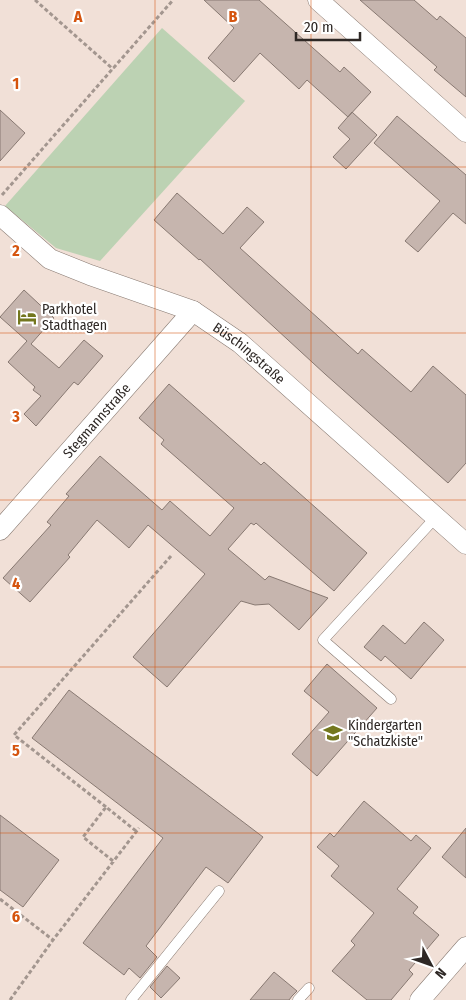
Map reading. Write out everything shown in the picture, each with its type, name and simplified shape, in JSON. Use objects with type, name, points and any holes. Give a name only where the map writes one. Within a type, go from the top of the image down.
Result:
[{"type":"street","points":[[318,0],[466,132]]},
{"type":"street","name":"Büschingstraße","points":[[0,215],[50,259],[90,276],[193,311],[240,343],[466,544]]},
{"type":"street","name":"Stegmannstraße","points":[[0,530],[193,311]]},
{"type":"street","points":[[420,1000],[466,947]]},
{"type":"lane","points":[[391,698],[323,640],[436,517]]},
{"type":"lane","points":[[131,1000],[219,891]]},
{"type":"lane","points":[[298,1000],[309,988]]},
{"type":"path","points":[[34,0],[113,69]]},
{"type":"path","points":[[0,197],[173,0]]},
{"type":"path","points":[[10,1000],[137,830],[14,735],[171,556]]},
{"type":"path","points":[[106,807],[83,837],[113,861]]},
{"type":"path","points":[[0,899],[53,940]]},
{"type":"green space","points":[[162,28],[245,101],[100,261],[56,248],[5,206]]},
{"type":"building","points":[[204,0],[259,0],[340,72],[344,67],[371,92],[348,117],[307,80],[299,89],[260,53],[234,82],[208,58],[234,28]]},
{"type":"building","points":[[360,0],[414,0],[437,20],[440,16],[466,38],[466,97],[434,70],[437,67]]},
{"type":"building","points":[[0,110],[25,133],[0,161]]},
{"type":"building","points":[[352,112],[377,135],[346,169],[333,157],[350,139],[338,128]]},
{"type":"building","points":[[397,116],[466,175],[466,224],[453,213],[418,252],[405,241],[440,201],[374,143]]},
{"type":"building","points":[[177,193],[223,234],[247,207],[264,222],[240,248],[358,354],[362,349],[411,392],[433,366],[466,395],[466,463],[448,483],[325,374],[200,259],[154,220]]},
{"type":"building","points":[[24,290],[54,318],[31,344],[59,368],[84,340],[103,356],[78,385],[74,382],[36,426],[24,414],[41,396],[33,390],[35,387],[8,362],[27,341],[0,317]]},
{"type":"building","points":[[169,384],[261,465],[264,462],[367,553],[334,591],[256,523],[254,525],[251,523],[228,549],[265,580],[269,576],[328,598],[299,630],[269,604],[255,605],[241,601],[167,687],[133,657],[205,574],[148,525],[129,548],[97,520],[68,555],[70,557],[30,602],[3,578],[51,525],[47,522],[69,496],[66,494],[100,456],[162,510],[170,501],[210,536],[234,508],[161,444],[164,440],[139,418]]},
{"type":"building","points":[[424,622],[444,640],[411,679],[385,656],[381,661],[364,647],[383,625],[405,644]]},
{"type":"building","name":"Kindergarten \"Schatzkiste\"","points":[[327,664],[377,708],[317,776],[292,754],[329,712],[304,691]]},
{"type":"building","points":[[69,690],[263,837],[228,883],[206,867],[146,946],[157,957],[140,978],[129,968],[124,975],[83,943],[163,838],[32,738]]},
{"type":"building","points":[[364,801],[411,841],[416,835],[431,848],[397,889],[418,907],[413,913],[439,935],[409,970],[413,974],[391,1000],[367,1000],[332,971],[355,945],[351,941],[374,913],[331,876],[339,866],[317,847],[330,833],[334,837]]},
{"type":"building","points":[[0,815],[59,860],[23,907],[0,890]]},
{"type":"building","points":[[466,828],[466,878],[442,857]]},
{"type":"building","points":[[167,966],[180,978],[161,998],[150,987]]},
{"type":"building","points":[[274,972],[297,991],[289,1000],[250,1000]]},
{"type":"place","name":"Parkhotel Stadthagen","points":[[27,317]]},
{"type":"place","name":"Kindergarten \"Schatzkiste\"","points":[[333,733]]}]
